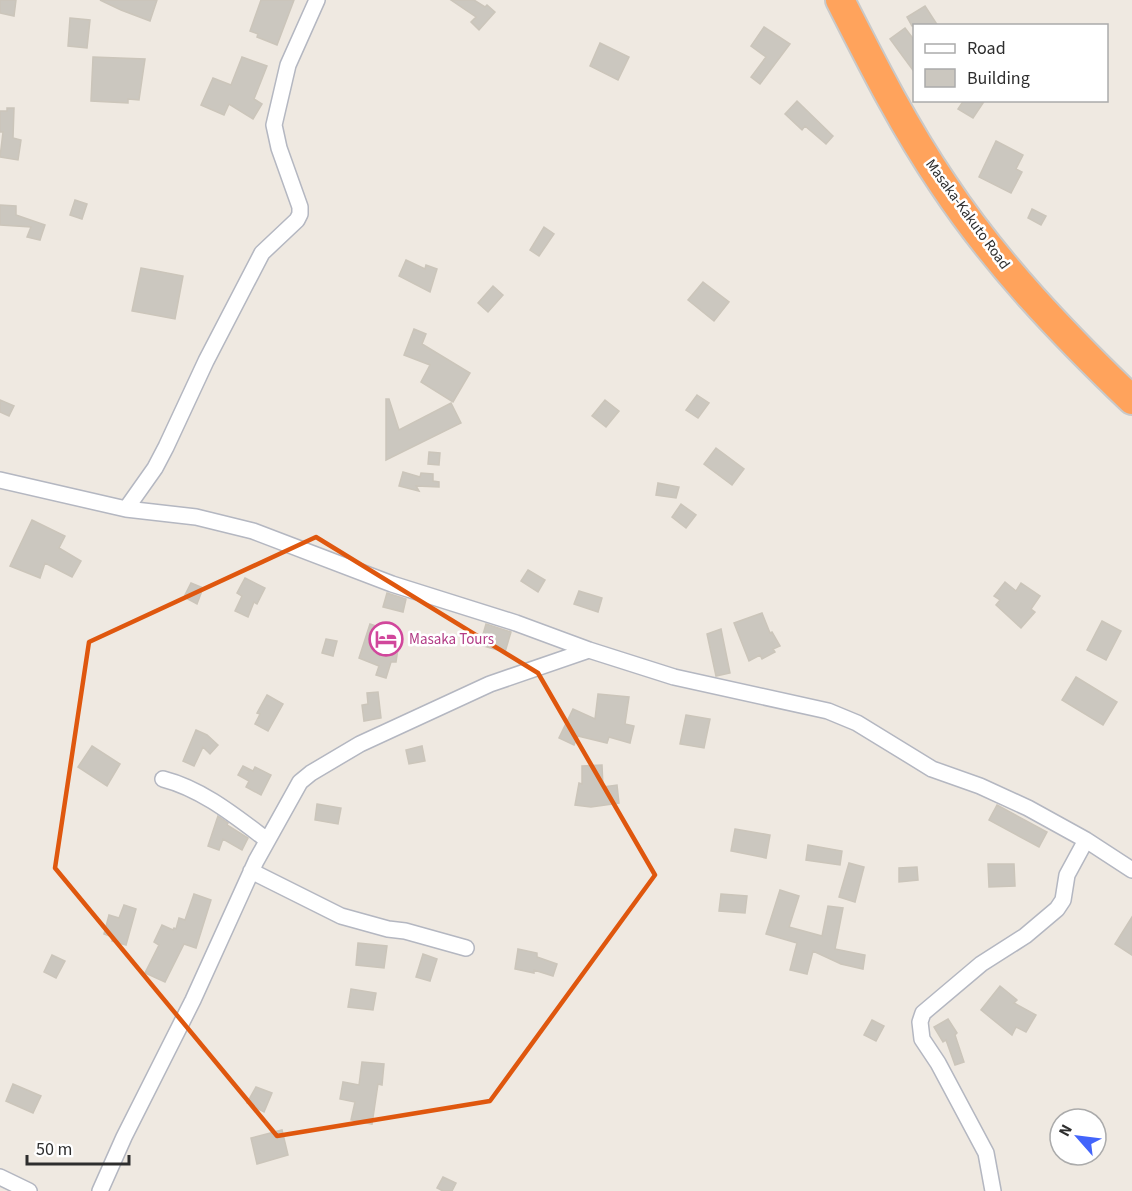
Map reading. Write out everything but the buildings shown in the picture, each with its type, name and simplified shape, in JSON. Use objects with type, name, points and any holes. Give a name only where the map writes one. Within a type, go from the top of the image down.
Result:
[{"type":"highway","name":"Masaka-Kakuto Road","points":[[840,0],[884,87],[943,184],[1036,303],[1074,345],[1132,400]]},
{"type":"street","points":[[126,509],[166,447],[206,361],[262,253],[297,220],[300,214],[300,207],[279,148],[274,125],[288,65],[318,0]]},
{"type":"street","points":[[0,480],[126,509],[196,517],[253,531],[392,584],[674,677],[828,711],[857,723],[932,769],[980,786],[1028,808],[1086,840],[1132,870]]},
{"type":"street","points":[[100,1191],[124,1137],[193,1000],[251,871],[300,782],[360,744],[490,684],[589,650]]},
{"type":"street","points":[[163,778],[200,794],[230,812],[267,840]]},
{"type":"street","points":[[993,1191],[986,1153],[938,1063],[922,1039],[920,1022],[923,1013],[973,971],[1025,936],[1057,909],[1064,900],[1066,875],[1086,840]]},
{"type":"street","points":[[251,871],[341,916],[466,948]]},
{"type":"street","points":[[0,1177],[29,1191]]},
{"type":"highlighted area","points":[[316,537],[538,673],[655,875],[490,1101],[277,1136],[55,868],[89,642]]},
{"type":"place","name":"Masaka Tours","points":[[386,639]]}]
